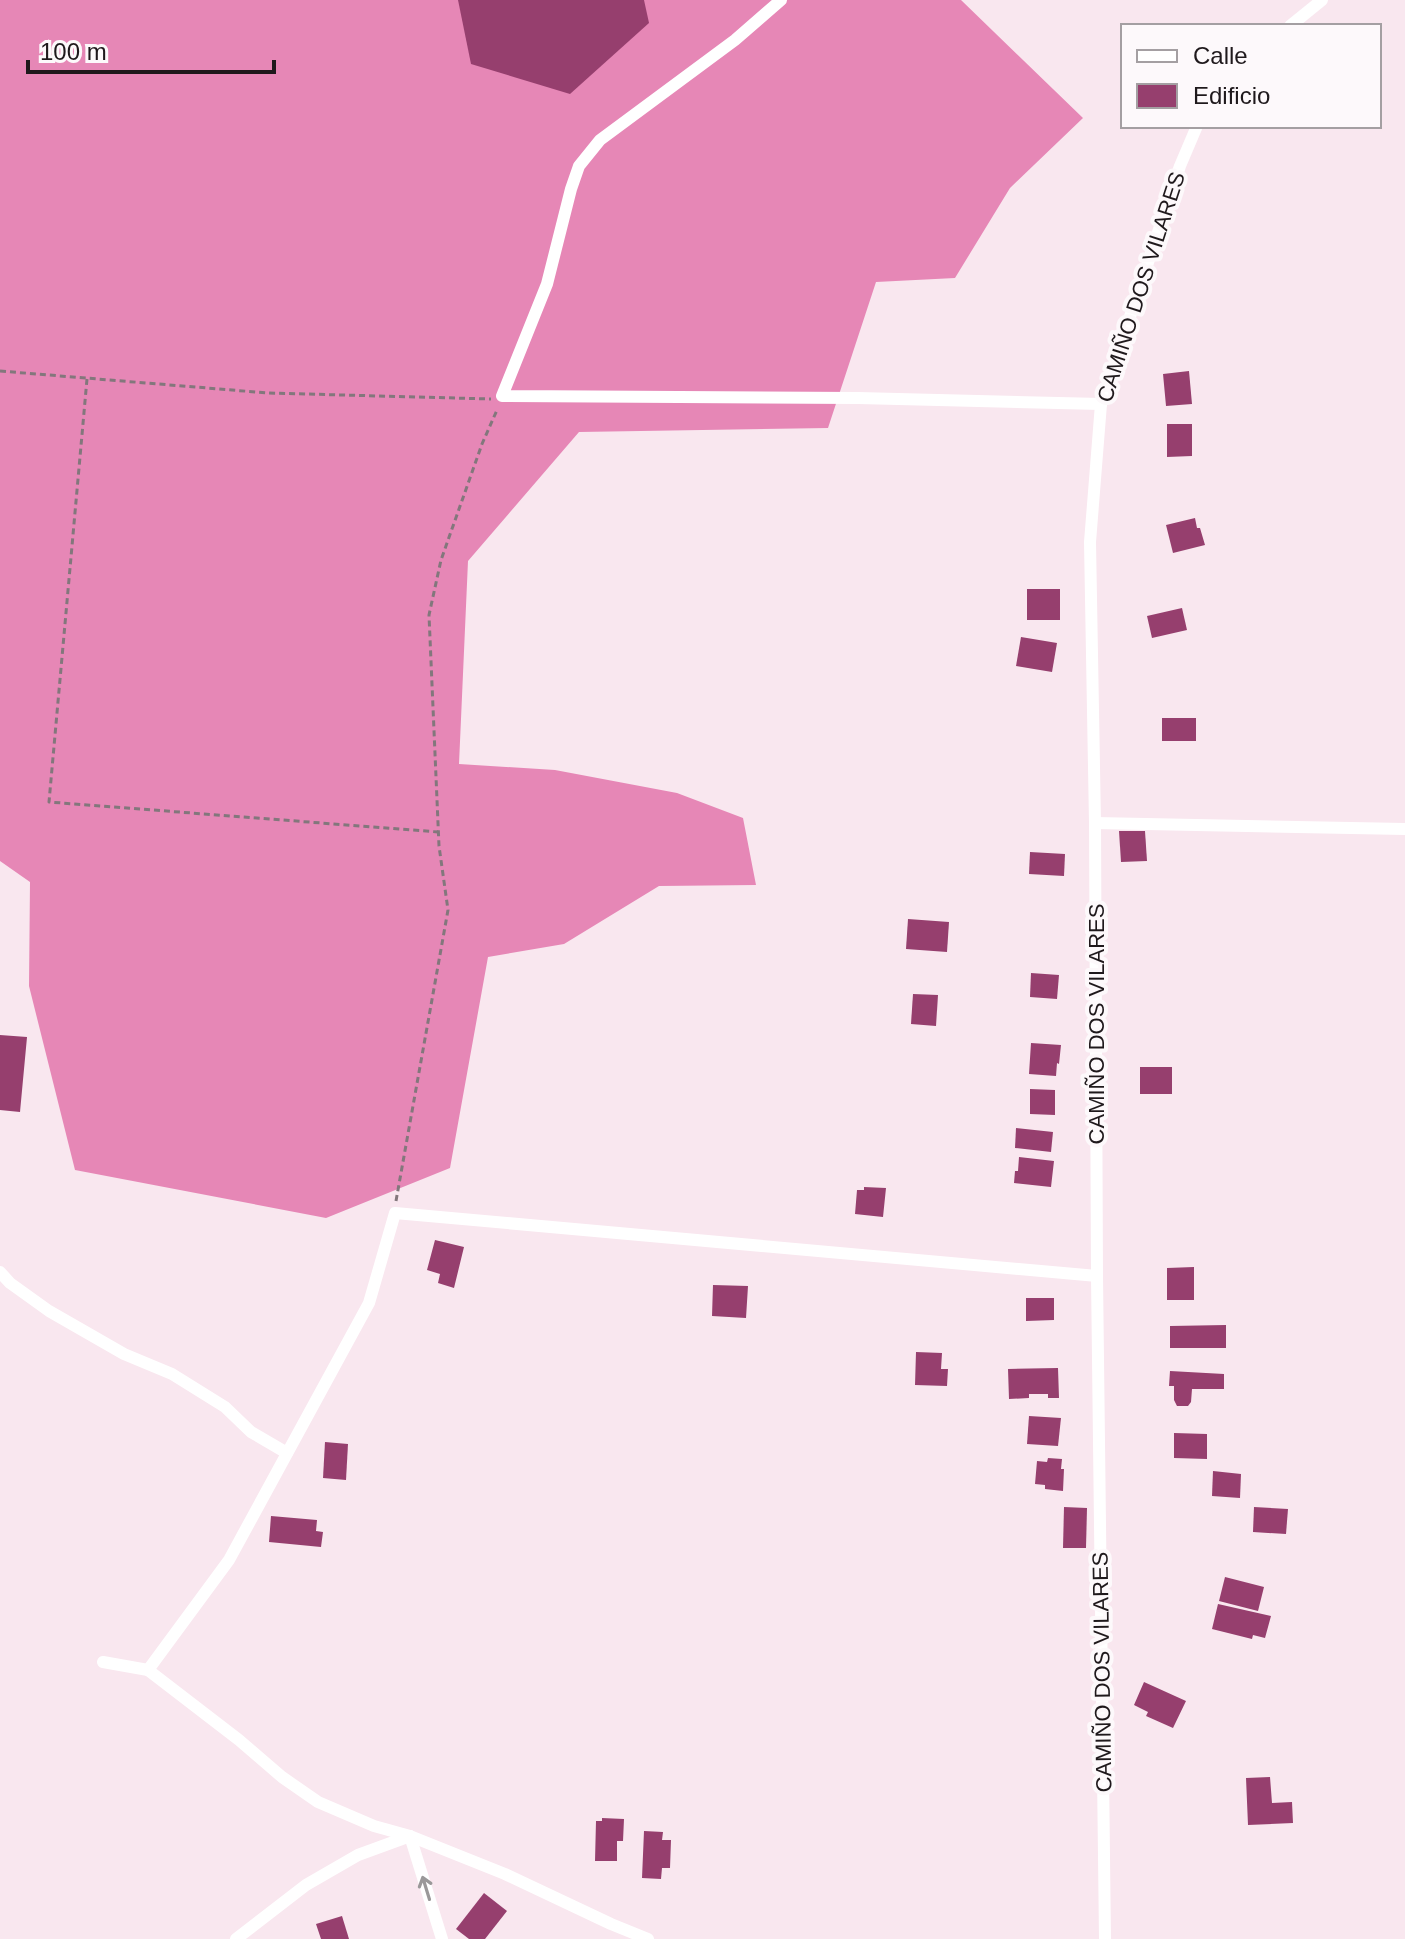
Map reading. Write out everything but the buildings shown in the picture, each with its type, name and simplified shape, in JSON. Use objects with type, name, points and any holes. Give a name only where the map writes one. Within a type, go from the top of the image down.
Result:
[{"type":"street","points":[[781,0],[735,40],[600,140],[579,166],[547,284],[502,396],[858,398],[1101,404]]},
{"type":"street","points":[[1292,24],[1322,0]]},
{"type":"street","name":"CAMIÑO DOS VILARES","points":[[1105,1939],[1090,542],[1101,404],[1180,166],[1196,128]]},
{"type":"street","points":[[1095,823],[1405,829]]},
{"type":"street","points":[[148,1670],[229,1560],[369,1303],[395,1213],[1097,1276]]},
{"type":"street","points":[[0,1272],[49,1311],[124,1354],[172,1374],[225,1407],[251,1432],[287,1453]]},
{"type":"street","points":[[103,1662],[148,1670],[318,1802],[505,1874],[648,1939]]},
{"type":"street","points":[[236,1939],[306,1885],[358,1855],[410,1836]]},
{"type":"street","points":[[410,1836],[442,1939]]},
{"type":"path","points":[[0,371],[268,393],[471,399],[502,396]]},
{"type":"path","points":[[87,379],[49,802],[438,832]]},
{"type":"path","points":[[395,1213],[396,1193],[448,910],[438,832],[429,615],[441,560],[502,396]]},
{"type":"shaded area","points":[[0,0],[961,0],[1083,118],[1010,188],[955,278],[876,282],[828,428],[579,432],[468,561],[459,764],[555,770],[677,793],[743,818],[756,885],[659,886],[564,944],[488,957],[450,1168],[326,1218],[75,1170],[29,986],[30,882],[0,861]]}]
